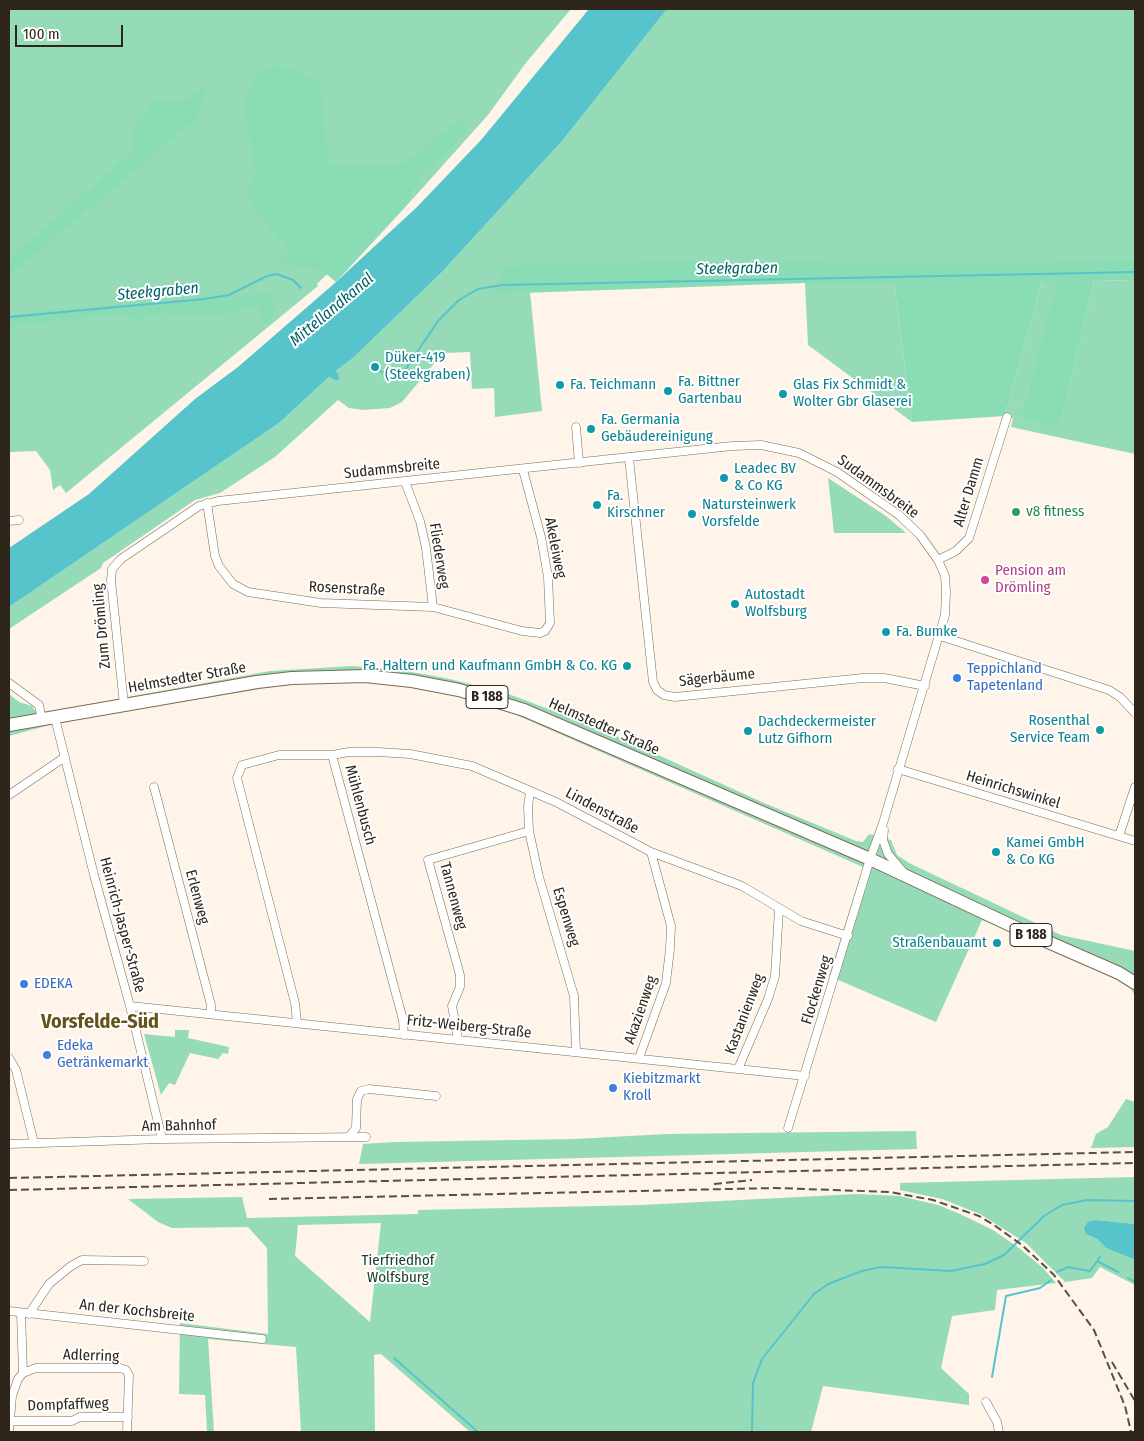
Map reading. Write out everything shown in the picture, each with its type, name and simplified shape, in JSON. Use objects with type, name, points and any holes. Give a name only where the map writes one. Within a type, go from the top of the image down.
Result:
[{"type":"main road","name":"Helmstedter Straße","points":[[9,726],[292,678],[365,676],[435,685],[481,695],[524,710],[870,859],[1023,931],[1119,973],[1135,977]]},
{"type":"main road","name":"Helmstedter Straße","points":[[1119,973],[1135,984]]},
{"type":"street","name":"Alter Damm","points":[[938,560],[956,551],[969,538],[1006,417]]},
{"type":"street","points":[[576,427],[579,463]]},
{"type":"street","name":"Sudammsbreite","points":[[207,504],[751,446],[778,448],[799,453],[837,472],[899,515],[920,535],[938,560],[944,576],[946,592],[945,614],[940,636],[898,770],[884,823],[870,859]]},
{"type":"street","name":"Sägerbäume","points":[[629,458],[653,682],[657,690],[664,696],[676,697],[862,678],[884,678],[925,686]]},
{"type":"street","name":"Akeleiweg","points":[[523,470],[542,537],[548,577],[550,619],[545,631]]},
{"type":"street","name":"Fliederweg","points":[[405,482],[420,520],[426,548],[433,607]]},
{"type":"street","name":"Rosenstraße","points":[[207,504],[215,556],[228,580],[240,588],[259,594],[321,603],[433,607],[522,631],[540,633],[545,631]]},
{"type":"street","name":"Zum Drömling","points":[[124,706],[111,580],[112,569],[121,560],[184,514],[207,504]]},
{"type":"street","points":[[9,521],[19,520]]},
{"type":"street","points":[[940,636],[1109,690],[1120,697],[1135,713]]},
{"type":"street","points":[[9,683],[39,705],[42,720]]},
{"type":"street","name":"Heinrich-Jasper-Straße","points":[[55,718],[130,1006],[162,1139]]},
{"type":"street","name":"Lindenstraße","points":[[332,755],[349,752],[378,752],[440,759],[472,766],[556,802],[651,852],[742,886],[802,921],[848,936]]},
{"type":"street","name":"Mühlenbusch","points":[[297,1022],[296,1003],[237,776],[242,765],[279,755],[332,755],[403,1020],[404,1035]]},
{"type":"street","points":[[9,794],[65,757]]},
{"type":"street","name":"Heinrichswinkel","points":[[898,770],[1135,841]]},
{"type":"street","name":"Erlenweg","points":[[154,787],[211,1014]]},
{"type":"street","points":[[1120,836],[1135,787]]},
{"type":"street","name":"Espenweg","points":[[530,791],[528,807],[529,831],[539,877],[574,996],[576,1052]]},
{"type":"street","name":"Sudammsbreite","points":[[884,823],[883,840],[888,854],[906,876]]},
{"type":"street","name":"Tannenweg","points":[[458,1040],[452,1006],[460,987],[460,975],[428,860],[529,831]]},
{"type":"street","name":"Akazienweg","points":[[639,1058],[666,984],[670,949],[671,926],[651,852]]},
{"type":"street","name":"Flockenweg","points":[[788,1128],[870,859]]},
{"type":"street","name":"Kastanienweg","points":[[738,1069],[775,976],[780,909]]},
{"type":"street","name":"Fritz-Weiberg-Straße","points":[[130,1006],[805,1076]]},
{"type":"street","points":[[9,1058],[16,1070],[34,1143]]},
{"type":"street","points":[[350,1137],[356,1128],[357,1099],[361,1090],[370,1089],[436,1096]]},
{"type":"street","name":"Am Bahnhof","points":[[9,1144],[162,1139],[366,1137]]},
{"type":"street","points":[[10,1432],[14,1386],[23,1373],[25,1313],[49,1284],[71,1266],[82,1260],[144,1261]]},
{"type":"street","name":"An der Kochsbreite","points":[[9,1311],[262,1339]]},
{"type":"street","name":"Adlerring","points":[[23,1373],[36,1368],[120,1368],[126,1370],[129,1375],[127,1432]]},
{"type":"street","points":[[986,1402],[997,1422],[999,1432]]},
{"type":"street","name":"Dompfaffweg","points":[[10,1421],[72,1421],[80,1417],[128,1417]]},
{"type":"green space","points":[[9,9],[571,9],[525,64],[488,115],[410,202],[415,189],[317,284],[318,286],[66,493],[60,485],[53,490],[50,470],[36,451],[9,452]]},
{"type":"green space","points":[[667,9],[1135,9],[1135,277],[754,278],[513,292],[530,292],[542,411],[495,417],[494,388],[472,389],[470,352],[443,353],[402,402],[390,408],[363,410],[349,408],[338,400],[275,457],[220,493],[195,500],[103,563],[101,568],[9,629],[9,607],[279,423],[329,377],[337,381],[340,378],[335,372],[353,358],[442,272],[562,141]]},
{"type":"green space","points":[[278,65],[298,71],[320,84],[329,165],[401,165],[460,119],[467,132],[419,178],[410,202],[336,282],[325,273],[310,267],[278,263],[290,251],[255,210],[247,191],[256,175],[243,100],[257,75]]},
{"type":"green space","points":[[208,83],[198,117],[9,276],[9,259],[111,171],[115,164],[135,152],[132,131],[157,99],[185,101]]},
{"type":"green space","points":[[1065,260],[1135,260],[1135,280],[1094,281],[1060,425],[1020,419],[1058,281],[1042,281],[1005,416],[912,422],[894,283],[805,283],[493,294],[505,266],[657,262],[1050,263]]},
{"type":"green space","points":[[1135,280],[1135,454],[1011,427],[1013,418],[1005,416],[1042,281],[1059,281],[1020,419],[1060,424],[1094,281]]},
{"type":"green space","points":[[805,283],[894,283],[912,422],[808,345]]},
{"type":"green space","points":[[273,293],[274,310],[271,322],[262,323],[259,306],[240,308],[230,313],[180,316],[160,313],[140,320],[118,314],[9,326],[9,316],[48,310]]},
{"type":"green space","points":[[828,478],[886,516],[906,533],[834,533]]},
{"type":"green space","points":[[351,666],[395,669],[445,678],[503,692],[594,726],[764,803],[856,841],[863,842],[869,834],[891,840],[897,855],[909,863],[1061,935],[1135,951],[1135,996],[1129,985],[982,920],[936,1022],[829,976],[863,867],[505,710],[479,701],[433,691],[351,681],[291,684],[64,721],[9,736],[9,694],[19,702],[32,706],[37,714],[270,671]]},
{"type":"green space","points":[[175,1030],[189,1030],[188,1038],[229,1047],[228,1054],[223,1053],[218,1059],[190,1053],[175,1085],[169,1083],[161,1095],[144,1034],[175,1037]]},
{"type":"green space","points":[[1126,1099],[1135,1102],[1135,1147],[1091,1148],[1096,1134],[1108,1127]]},
{"type":"green space","points":[[916,1131],[917,1149],[359,1164],[363,1144],[395,1142],[575,1139],[666,1134]]},
{"type":"green space","points":[[1135,1177],[1135,1224],[1096,1220],[1086,1234],[1097,1239],[1106,1248],[1135,1260],[1135,1285],[1100,1267],[1092,1278],[1065,1282],[1026,1243],[980,1214],[942,1199],[900,1190],[900,1183]]},
{"type":"green space","name":"Tierfriedhof Wolfsburg","points":[[857,1194],[900,1196],[938,1205],[993,1230],[1043,1268],[1056,1283],[997,1290],[995,1310],[952,1316],[941,1368],[969,1394],[969,1405],[823,1386],[811,1432],[470,1432],[381,1354],[374,1355],[375,1432],[301,1432],[296,1347],[208,1339],[214,1432],[207,1432],[205,1395],[179,1394],[180,1323],[268,1334],[267,1248],[248,1227],[172,1228],[158,1222],[128,1199],[242,1197],[247,1218],[418,1214],[418,1210],[642,1205]],"holes":[[[381,1223],[370,1322],[295,1256],[298,1225]]]},
{"type":"water","name":"Mittellandkanal","points":[[589,9],[667,9],[562,141],[442,272],[353,358],[336,371],[340,378],[337,381],[329,377],[279,423],[9,607],[9,548],[89,494],[195,399],[238,367],[336,282],[417,207],[481,140]]},
{"type":"water","points":[[1096,1220],[1135,1224],[1135,1260],[1106,1248],[1097,1239],[1086,1234],[1084,1228],[1088,1222]]},
{"type":"waterway","name":"Steekgraben","points":[[379,371],[395,376],[403,373],[438,321],[459,300],[478,289],[502,285],[1135,272]]},
{"type":"waterway","name":"Steekgraben","points":[[9,317],[229,295],[267,276],[277,274],[293,280],[301,288]]},
{"type":"waterway","points":[[752,1432],[753,1383],[762,1359],[814,1294],[828,1284],[862,1271],[881,1267],[951,1271],[985,1264],[1004,1255],[1044,1216],[1062,1205],[1087,1200],[1135,1201]]},
{"type":"waterway","points":[[1057,1272],[1068,1267],[1090,1271],[1100,1257]]},
{"type":"waterway","points":[[1097,1261],[1118,1272]]},
{"type":"waterway","points":[[1128,1278],[1135,1282]]},
{"type":"waterway","points":[[992,1377],[1006,1296],[1040,1288],[1051,1280]]},
{"type":"waterway","points":[[394,1358],[478,1432]]},
{"type":"railway","points":[[9,1178],[1135,1152]]},
{"type":"railway","points":[[9,1190],[1135,1163]]},
{"type":"railway","points":[[714,1184],[752,1180]]},
{"type":"railway","points":[[269,1199],[775,1188],[890,1192],[933,1200],[979,1216],[994,1225],[1022,1245],[1054,1275],[1094,1330],[1125,1406],[1131,1432]]},
{"type":"railway","points":[[1112,1362],[1135,1401]]},
{"type":"place","name":"Düker-419 (Steekgraben)","points":[[375,367]]},
{"type":"place","name":"Fa. Teichmann","points":[[560,385]]},
{"type":"place","name":"Fa. Bittner Gartenbau","points":[[668,391]]},
{"type":"place","name":"Glas Fix Schmidt & Wolter Gbr Glaserei","points":[[783,394]]},
{"type":"place","name":"Fa. Germania Gebäudereinigung","points":[[591,429]]},
{"type":"place","name":"Leadec BV & Co KG","points":[[724,478]]},
{"type":"place","name":"Fa. Kirschner","points":[[597,505]]},
{"type":"place","name":"v8 fitness","points":[[1016,512]]},
{"type":"place","name":"Natursteinwerk Vorsfelde","points":[[692,514]]},
{"type":"place","name":"Pension am Drömling","points":[[985,580]]},
{"type":"place","name":"Autostadt Wolfsburg","points":[[735,604]]},
{"type":"place","name":"Fa. Bumke","points":[[886,632]]},
{"type":"place","name":"Fa. Haltern und Kaufmann GmbH & Co. KG","points":[[627,666]]},
{"type":"place","name":"Teppichland Tapetenland","points":[[957,678]]},
{"type":"place","name":"Rosenthal Service Team","points":[[1100,730]]},
{"type":"place","name":"Dachdeckermeister Lutz Gifhorn","points":[[748,731]]},
{"type":"place","name":"Kamei GmbH & Co KG","points":[[996,852]]},
{"type":"place","name":"Straßenbauamt","points":[[997,943]]},
{"type":"place","name":"EDEKA","points":[[24,984]]},
{"type":"place","name":"Edeka Getränkemarkt","points":[[47,1055]]},
{"type":"place","name":"Kiebitzmarkt Kroll","points":[[613,1088]]},
{"type":"district","name":"Vorsfelde-Süd","points":[[100,1022]]}]
